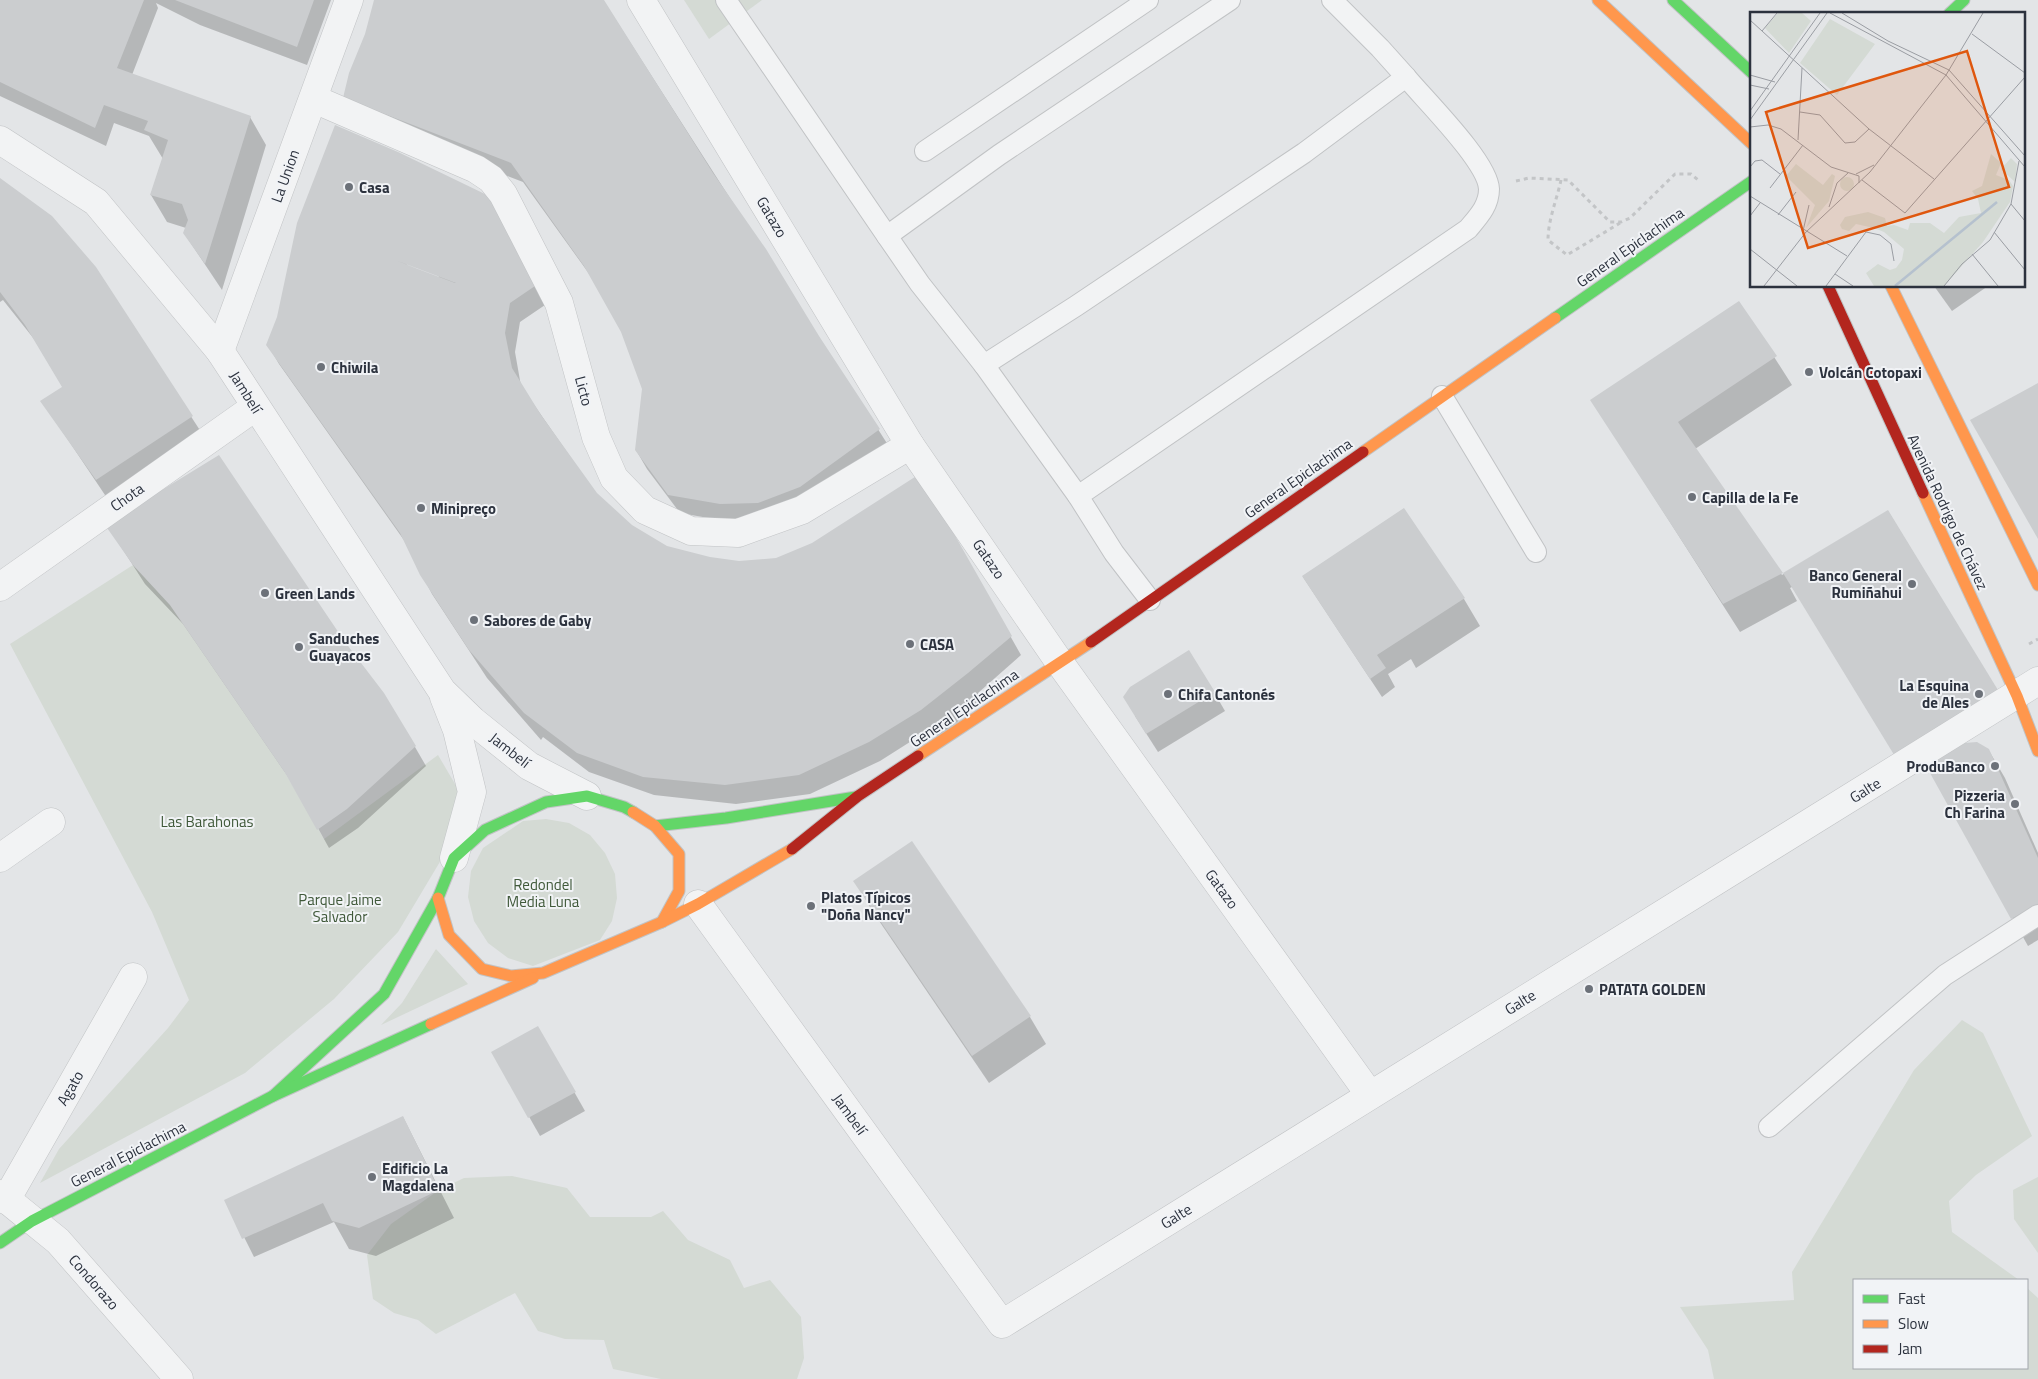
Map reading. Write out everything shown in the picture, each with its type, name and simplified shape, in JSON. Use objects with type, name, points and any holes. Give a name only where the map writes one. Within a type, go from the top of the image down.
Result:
[{"type":"street","name":"La Union","points":[[220,351],[349,0]]},
{"type":"street","name":"Gatazo","points":[[641,0],[910,444],[1060,662],[1370,1095]]},
{"type":"street","points":[[1598,0],[1750,142]]},
{"type":"street","points":[[1673,0],[1750,71]]},
{"type":"street","points":[[1951,12],[1964,0]]},
{"type":"street","name":"Licto","points":[[314,98],[476,168],[491,179],[503,194],[559,304],[596,436],[614,478],[645,510],[691,531],[738,533],[802,510],[910,444]]},
{"type":"street","name":"Jambelí","points":[[0,140],[96,202],[220,351],[442,691],[457,730],[472,792],[454,858]]},
{"type":"street","name":"General Epiclachima","points":[[662,922],[698,904],[790,850],[858,796],[1150,600],[1750,181]]},
{"type":"street","name":"Avenida Rodrigo de Chávez","points":[[1829,288],[2028,688],[2038,751]]},
{"type":"street","points":[[1892,288],[2038,584]]},
{"type":"street","name":"Chota","points":[[0,587],[255,407]]},
{"type":"street","name":"Galte","points":[[1002,1324],[2028,688]]},
{"type":"street","name":"Jambelí","points":[[442,691],[473,720],[529,766],[587,796]]},
{"type":"street","points":[[587,796],[624,807],[655,826],[679,854],[679,891],[662,922],[544,974],[511,976],[482,970],[449,935],[438,898],[454,858],[485,830],[546,802],[587,796]]},
{"type":"street","name":"General Epiclachima","points":[[655,826],[726,818],[858,796]]},
{"type":"street","points":[[0,858],[50,822]]},
{"type":"street","name":"General Epiclachima","points":[[273,1096],[384,994],[438,898]]},
{"type":"street","name":"Jambelí","points":[[698,904],[1002,1324]]},
{"type":"street","name":"General Epiclachima","points":[[0,1243],[32,1221],[273,1096],[544,974]]},
{"type":"street","name":"Agato","points":[[3,1197],[133,977]]},
{"type":"street","name":"Condorazo","points":[[3,1197],[58,1242],[179,1379]]},
{"type":"lane","points":[[726,0],[920,284],[984,365],[1078,496],[1114,552],[1150,600]]},
{"type":"lane","points":[[925,151],[1148,0]]},
{"type":"lane","points":[[887,236],[999,155],[1230,0]]},
{"type":"lane","points":[[1078,496],[1468,229],[1484,209],[1489,188],[1480,164],[1380,48],[1332,0]]},
{"type":"lane","points":[[984,365],[1076,306],[1304,153],[1406,78]]},
{"type":"lane","points":[[1442,396],[1536,552]]},
{"type":"lane","points":[[1769,1127],[1945,975],[2038,915]]},
{"type":"path","points":[[1561,180],[1548,228],[1548,240],[1560,252],[1567,255],[1630,218],[1675,174],[1691,174],[1700,182],[1716,205]]},
{"type":"path","points":[[1489,188],[1529,178],[1568,180],[1610,222],[1621,222]]},
{"type":"green space","points":[[684,0],[762,0],[709,39]]},
{"type":"green space","points":[[133,565],[170,605],[284,771],[324,839],[438,755],[458,789],[441,860],[398,932],[334,999],[245,1073],[40,1183],[59,1149],[168,1028],[189,1000],[152,912],[10,644]]},
{"type":"green space","name":"Redondel Media Luna","points":[[546,819],[569,823],[590,835],[605,853],[615,874],[617,898],[612,921],[600,940],[533,966],[508,958],[488,943],[474,921],[468,897],[471,871],[483,848],[523,821]]},
{"type":"green space","points":[[436,949],[468,984],[381,1025],[402,1003]]},
{"type":"green space","points":[[1962,1020],[1983,1033],[2032,1136],[1976,1175],[1949,1201],[1952,1232],[2018,1279],[1853,1279],[1853,1369],[2028,1369],[2028,1289],[2038,1298],[2038,1379],[1714,1379],[1708,1350],[1680,1307],[1794,1300],[1792,1272],[1914,1070]]},
{"type":"green space","points":[[512,1176],[567,1188],[590,1217],[651,1217],[663,1211],[688,1240],[730,1260],[744,1288],[770,1280],[801,1317],[804,1358],[797,1379],[661,1379],[613,1369],[604,1340],[565,1339],[538,1331],[515,1293],[436,1334],[418,1320],[394,1313],[373,1299],[367,1255],[391,1224],[439,1190],[464,1178]]},
{"type":"green space","points":[[2038,1177],[2038,1253],[2014,1219],[2013,1190]]},
{"type":"building","points":[[0,0],[144,0],[117,68],[251,116],[205,264],[183,233],[188,220],[182,204],[150,195],[168,140],[144,130],[148,121],[104,105],[95,128],[0,82]]},
{"type":"building","points":[[175,0],[314,0],[297,47]]},
{"type":"building","points":[[374,0],[604,0],[713,173],[766,249],[819,336],[880,429],[800,487],[758,503],[720,504],[668,495],[635,450],[642,389],[621,332],[584,266],[511,163],[343,98],[349,73],[365,34]]},
{"type":"building","points":[[335,125],[398,152],[489,196],[535,286],[510,303],[505,333],[512,368],[541,415],[597,493],[632,525],[667,546],[710,557],[739,561],[776,558],[812,543],[918,475],[945,518],[1012,636],[921,710],[869,742],[799,775],[725,785],[643,777],[577,753],[524,713],[469,650],[420,575],[400,533],[266,345],[277,317],[297,223]]},
{"type":"building","points":[[0,178],[52,216],[96,267],[193,416],[96,480],[40,401],[62,387],[25,325],[0,292]]},
{"type":"building","name":"Capilla de la Fe","points":[[1739,301],[1777,356],[1678,422],[1783,573],[1723,604],[1590,400]]},
{"type":"building","points":[[2038,383],[2038,539],[1970,420]]},
{"type":"building","points":[[219,455],[345,642],[384,693],[416,746],[347,809],[317,830],[284,771],[170,605],[133,565],[105,525]]},
{"type":"building","points":[[1404,508],[1465,598],[1377,655],[1386,668],[1370,679],[1302,576]]},
{"type":"building","points":[[1888,510],[2001,695],[1896,758],[1783,573]]},
{"type":"building","name":"Chifa Cantonés","points":[[1189,650],[1215,692],[1146,734],[1123,697],[1130,687]]},
{"type":"building","points":[[1977,742],[1989,749],[2038,858],[2038,904],[2011,919],[1925,764],[1964,743]]},
{"type":"building","points":[[912,841],[1031,1016],[972,1056],[853,881]]},
{"type":"building","points":[[538,1026],[576,1092],[528,1118],[491,1052]]},
{"type":"building","name":"Edificio La Magdalena","points":[[403,1116],[439,1190],[359,1228],[332,1221],[323,1203],[242,1239],[224,1200]]},
{"type":"traffic: fast","points":[[1673,0],[1750,71]]},
{"type":"traffic: fast","points":[[1951,12],[1964,0]]},
{"type":"traffic: fast","points":[[1555,318],[1750,182]]},
{"type":"traffic: fast","points":[[273,1096],[384,994],[438,898],[454,858],[485,830],[546,802],[587,796],[624,807],[633,812]]},
{"type":"traffic: fast","points":[[655,826],[726,818],[856,797]]},
{"type":"traffic: fast","points":[[0,1243],[32,1221],[273,1096],[431,1024]]},
{"type":"traffic: slow","points":[[1598,0],[1750,142]]},
{"type":"traffic: slow","points":[[1892,288],[2038,585]]},
{"type":"traffic: slow","points":[[1363,452],[1555,318]]},
{"type":"traffic: slow","points":[[1923,493],[2017,696],[2038,751]]},
{"type":"traffic: slow","points":[[918,756],[1091,642]]},
{"type":"traffic: slow","points":[[633,812],[655,826],[679,854],[679,891],[662,922]]},
{"type":"traffic: slow","points":[[438,898],[449,935],[482,969],[511,976],[543,973],[662,922],[698,904],[792,849]]},
{"type":"traffic: slow","points":[[431,1024],[533,978]]},
{"type":"traffic: jam","points":[[1829,288],[1923,493]]},
{"type":"traffic: jam","points":[[1091,642],[1363,452]]},
{"type":"traffic: jam","points":[[792,849],[858,796],[918,756]]},
{"type":"place","name":"Casa","points":[[349,187]]},
{"type":"place","name":"Chiwila","points":[[321,367]]},
{"type":"place","name":"Volcán Cotopaxi","points":[[1809,372]]},
{"type":"place","name":"Capilla de la Fe","points":[[1692,497]]},
{"type":"place","name":"Minipreço","points":[[421,508]]},
{"type":"place","name":"Banco General Rumiñahui","points":[[1912,584]]},
{"type":"place","name":"Green Lands","points":[[265,593]]},
{"type":"place","name":"Sabores de Gaby","points":[[474,620]]},
{"type":"place","name":"CASA","points":[[910,644]]},
{"type":"place","name":"Sanduches Guayacos","points":[[299,647]]},
{"type":"place","name":"Chifa Cantonés","points":[[1168,694]]},
{"type":"place","name":"La Esquina de Ales","points":[[1979,694]]},
{"type":"place","name":"ProduBanco","points":[[1995,766]]},
{"type":"place","name":"Pizzeria Ch Farina","points":[[2015,804]]},
{"type":"place","name":"Platos Típicos \"Doña Nancy\"","points":[[811,906]]},
{"type":"place","name":"PATATA GOLDEN","points":[[1589,989]]},
{"type":"place","name":"Edificio La Magdalena","points":[[372,1177]]},
{"type":"park label","name":"Las Barahonas","points":[[207,821]]},
{"type":"park label","name":"Parque Jaime Salvador","points":[[340,908]]}]
